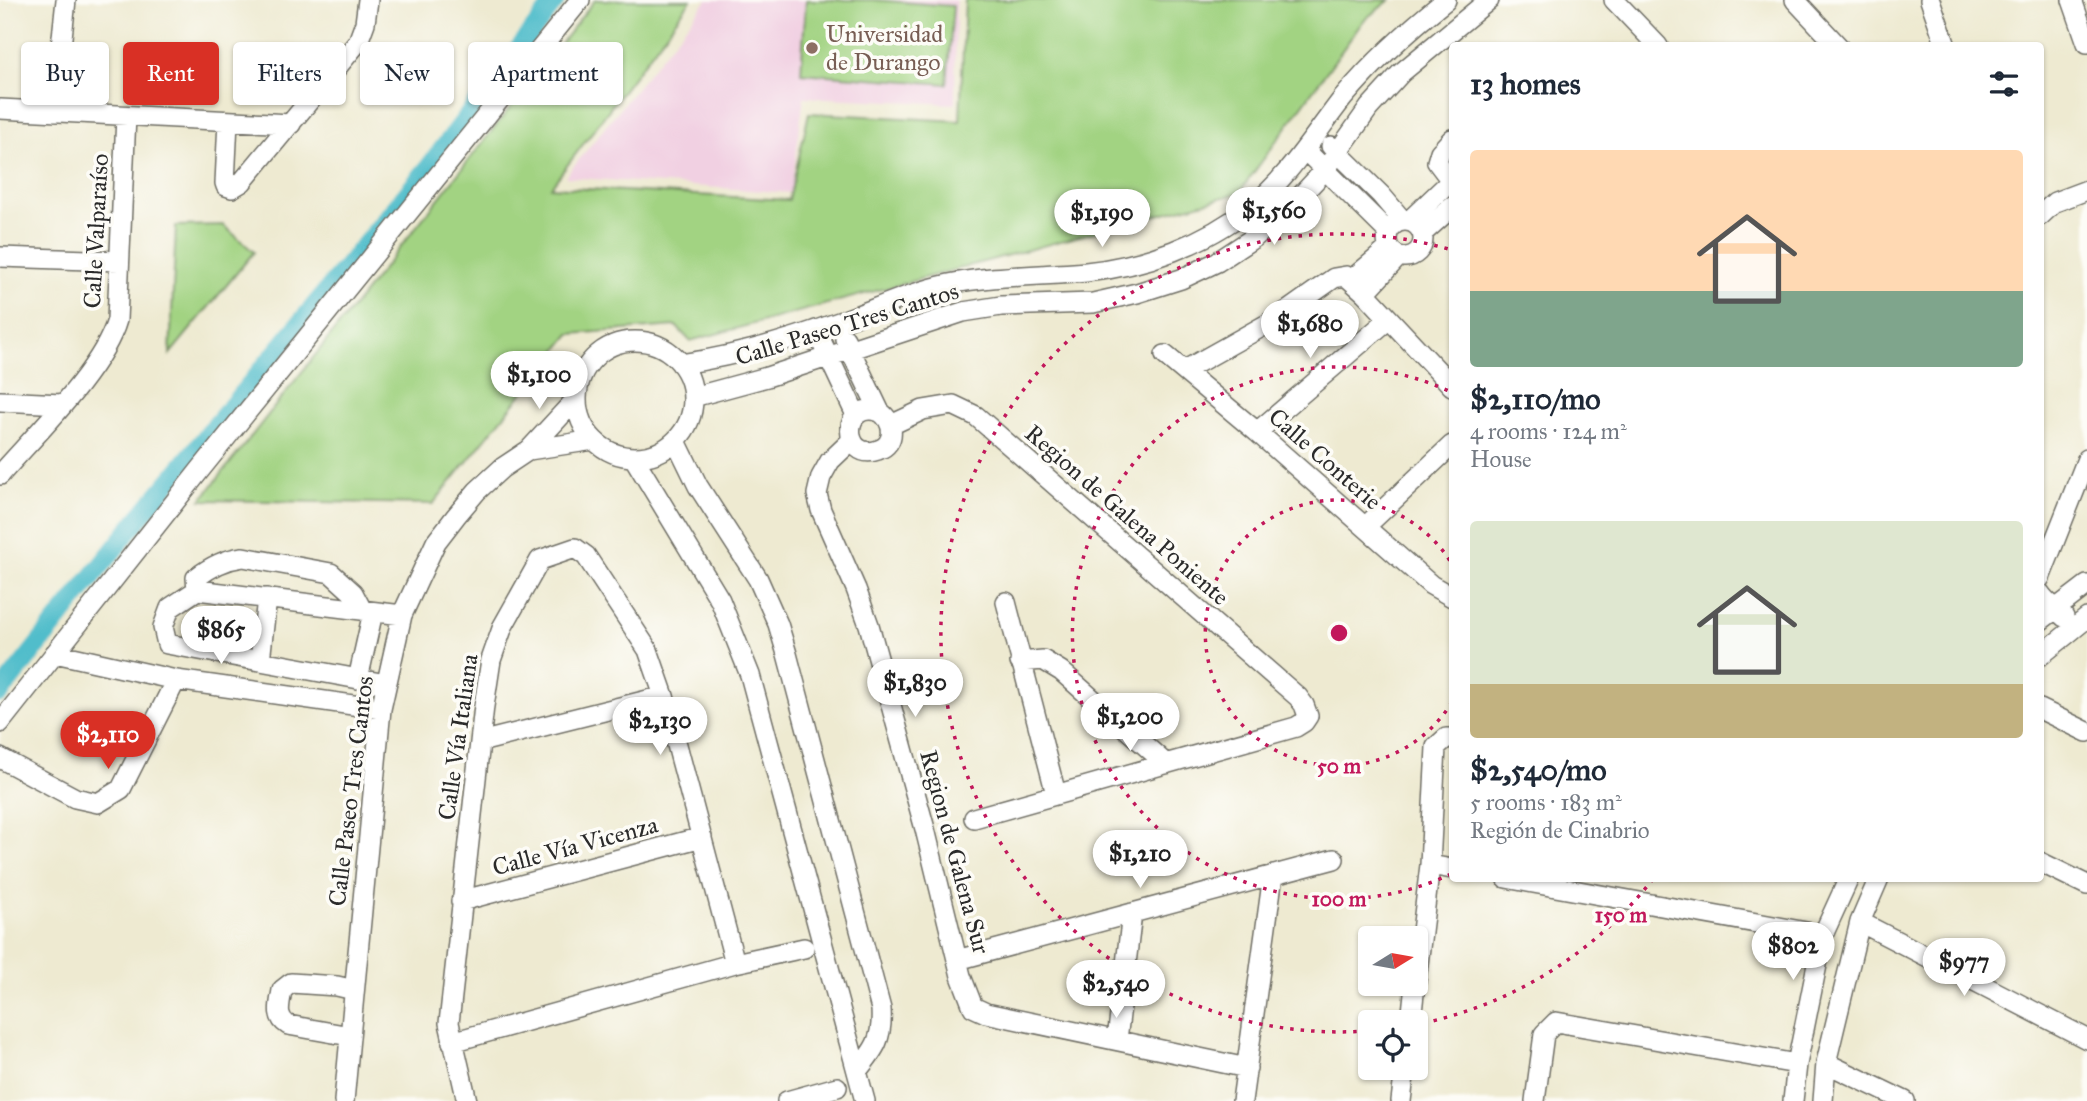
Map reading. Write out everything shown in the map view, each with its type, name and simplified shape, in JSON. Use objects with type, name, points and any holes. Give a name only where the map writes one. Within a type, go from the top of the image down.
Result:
[{"type":"street","points":[[54,112],[66,0]]},
{"type":"street","points":[[228,121],[225,183],[232,188],[242,182],[358,42],[365,23],[368,0]]},
{"type":"street","points":[[0,723],[580,0]]},
{"type":"street","name":"Calle Paseo Tres Cantos","points":[[681,364],[754,350],[949,284],[1135,265],[1181,248],[1251,208],[1305,150],[1377,59],[1446,0]]},
{"type":"street","name":"Calle Paseo Tres Cantos","points":[[693,397],[828,358],[963,312],[1001,306],[1093,303],[1181,279],[1217,262],[1255,237],[1296,201],[1325,170],[1370,108],[1401,73],[1489,0]]},
{"type":"street","points":[[1794,0],[1834,42]]},
{"type":"street","points":[[1930,0],[1945,42]]},
{"type":"street","points":[[2072,0],[2087,43]]},
{"type":"street","points":[[1618,1],[1654,42]]},
{"type":"street","points":[[0,109],[291,124]]},
{"type":"street","name":"Calle Valparaíso","points":[[0,475],[62,404],[112,337],[117,320],[127,116]]},
{"type":"street","points":[[1318,134],[1381,195],[1402,235]]},
{"type":"street","points":[[1449,142],[1440,152],[1437,162],[1449,177]]},
{"type":"street","points":[[1305,150],[1402,235]]},
{"type":"street","points":[[1185,370],[1276,319],[1350,283],[1402,235],[1449,184]]},
{"type":"street","points":[[2044,212],[2055,202],[2087,190]]},
{"type":"street","points":[[1402,235],[1449,209]]},
{"type":"street","points":[[0,257],[119,261]]},
{"type":"street","points":[[1350,283],[1390,319],[1449,383]]},
{"type":"street","points":[[1257,432],[1390,319]]},
{"type":"street","points":[[838,323],[885,418],[890,439],[881,449],[868,452],[856,446],[850,427],[856,415],[868,410],[885,418]]},
{"type":"street","points":[[816,330],[856,415]]},
{"type":"street","points":[[629,341],[656,345],[669,351],[681,364],[691,384],[693,397],[691,417],[676,441],[660,452],[634,458],[606,450],[594,440],[585,429],[577,398],[584,371],[603,351],[615,344],[629,341]]},
{"type":"street","name":"Calle Conterie","points":[[1165,355],[1431,585],[1449,595]]},
{"type":"street","name":"Calle Paseo Tres Cantos","points":[[344,1101],[381,709],[402,615],[436,542],[456,516],[477,491],[502,468],[529,450],[577,398]]},
{"type":"street","points":[[0,401],[62,404]]},
{"type":"street","name":"Region de Galena Poniente","points":[[885,418],[953,405],[976,416],[1304,705],[1308,716],[1296,727],[1166,764]]},
{"type":"street","name":"Calle Paseo Tres Cantos","points":[[529,450],[594,440]]},
{"type":"street","name":"Region de Galena Sur","points":[[852,440],[830,461],[821,477],[817,494],[821,510],[869,625],[967,996],[973,1007],[986,1013],[1117,1040]]},
{"type":"street","points":[[676,441],[698,486],[758,579],[778,624],[787,653],[881,1009],[880,1037],[874,1050],[857,1071]]},
{"type":"street","points":[[1365,527],[1449,448]]},
{"type":"street","points":[[634,458],[720,600],[746,665],[865,1101]]},
{"type":"street","points":[[2044,568],[2086,463]]},
{"type":"street","name":"Calle Vía Italiana","points":[[463,1096],[449,1023],[461,901],[491,660],[503,626],[540,559],[575,548],[586,556],[648,650],[664,696],[735,963]]},
{"type":"street","points":[[197,590],[196,578],[206,570],[232,558],[243,557],[331,573],[353,593],[367,611],[358,678]]},
{"type":"street","points":[[2044,618],[2087,585]]},
{"type":"street","points":[[386,684],[167,644],[163,627],[170,608],[197,590],[402,615]]},
{"type":"street","points":[[260,661],[267,598]]},
{"type":"street","points":[[2044,599],[2080,623],[2044,653]]},
{"type":"street","points":[[1006,602],[1056,794]]},
{"type":"street","points":[[55,653],[176,680],[381,709]]},
{"type":"street","points":[[1020,662],[1043,660],[1061,671],[1166,764]]},
{"type":"street","points":[[0,758],[75,798],[99,803],[121,789],[176,680]]},
{"type":"street","points":[[480,742],[664,696]]},
{"type":"street","points":[[2044,711],[2087,732]]},
{"type":"street","points":[[1423,926],[1430,865],[1436,747],[1449,738]]},
{"type":"street","points":[[974,818],[1166,764]]},
{"type":"street","name":"Calle Vía Vicenza","points":[[461,901],[702,837]]},
{"type":"street","points":[[957,960],[1334,859]]},
{"type":"street","points":[[2044,864],[2087,885]]},
{"type":"street","points":[[1430,865],[1449,868]]},
{"type":"street","points":[[1242,1101],[1272,875]]},
{"type":"street","points":[[1528,882],[1823,935]]},
{"type":"street","points":[[1793,1101],[1797,1064],[1823,935],[1847,882]]},
{"type":"street","points":[[1823,1101],[1826,1063],[1860,922],[1877,882]]},
{"type":"street","points":[[1132,913],[1117,1040],[1247,1068]]},
{"type":"street","points":[[1860,922],[2087,1039]]},
{"type":"street","points":[[452,1042],[735,963],[804,948]]},
{"type":"street","points":[[350,1036],[289,1025],[281,1021],[279,1014],[282,990],[291,983],[354,989]]},
{"type":"street","points":[[1535,1101],[1544,1034],[1556,1022],[1797,1064]]},
{"type":"street","points":[[1826,1063],[1905,1101]]},
{"type":"street","points":[[1401,1101],[1404,1080]]},
{"type":"street","points":[[787,1101],[836,1087]]},
{"type":"shaded area","name":"Universidad de Durango","points":[[707,0],[956,0],[955,104],[804,97],[791,193],[565,177]]},
{"type":"green space","points":[[595,0],[691,0],[623,91],[623,42],[562,42]]},
{"type":"green space","points":[[806,0],[874,0],[953,6],[947,84],[801,73]]},
{"type":"green space","points":[[965,0],[1390,0],[1364,20],[1239,193],[690,341],[676,326],[570,334],[433,504],[201,500],[512,105],[612,105],[551,187],[789,200],[809,113],[960,121]]},
{"type":"green space","points":[[223,225],[254,252],[170,354],[176,226]]},
{"type":"waterway","points":[[0,693],[130,529],[428,168],[556,0]]},
{"type":"place","name":"Universidad de Durango","points":[[812,48]]}]
